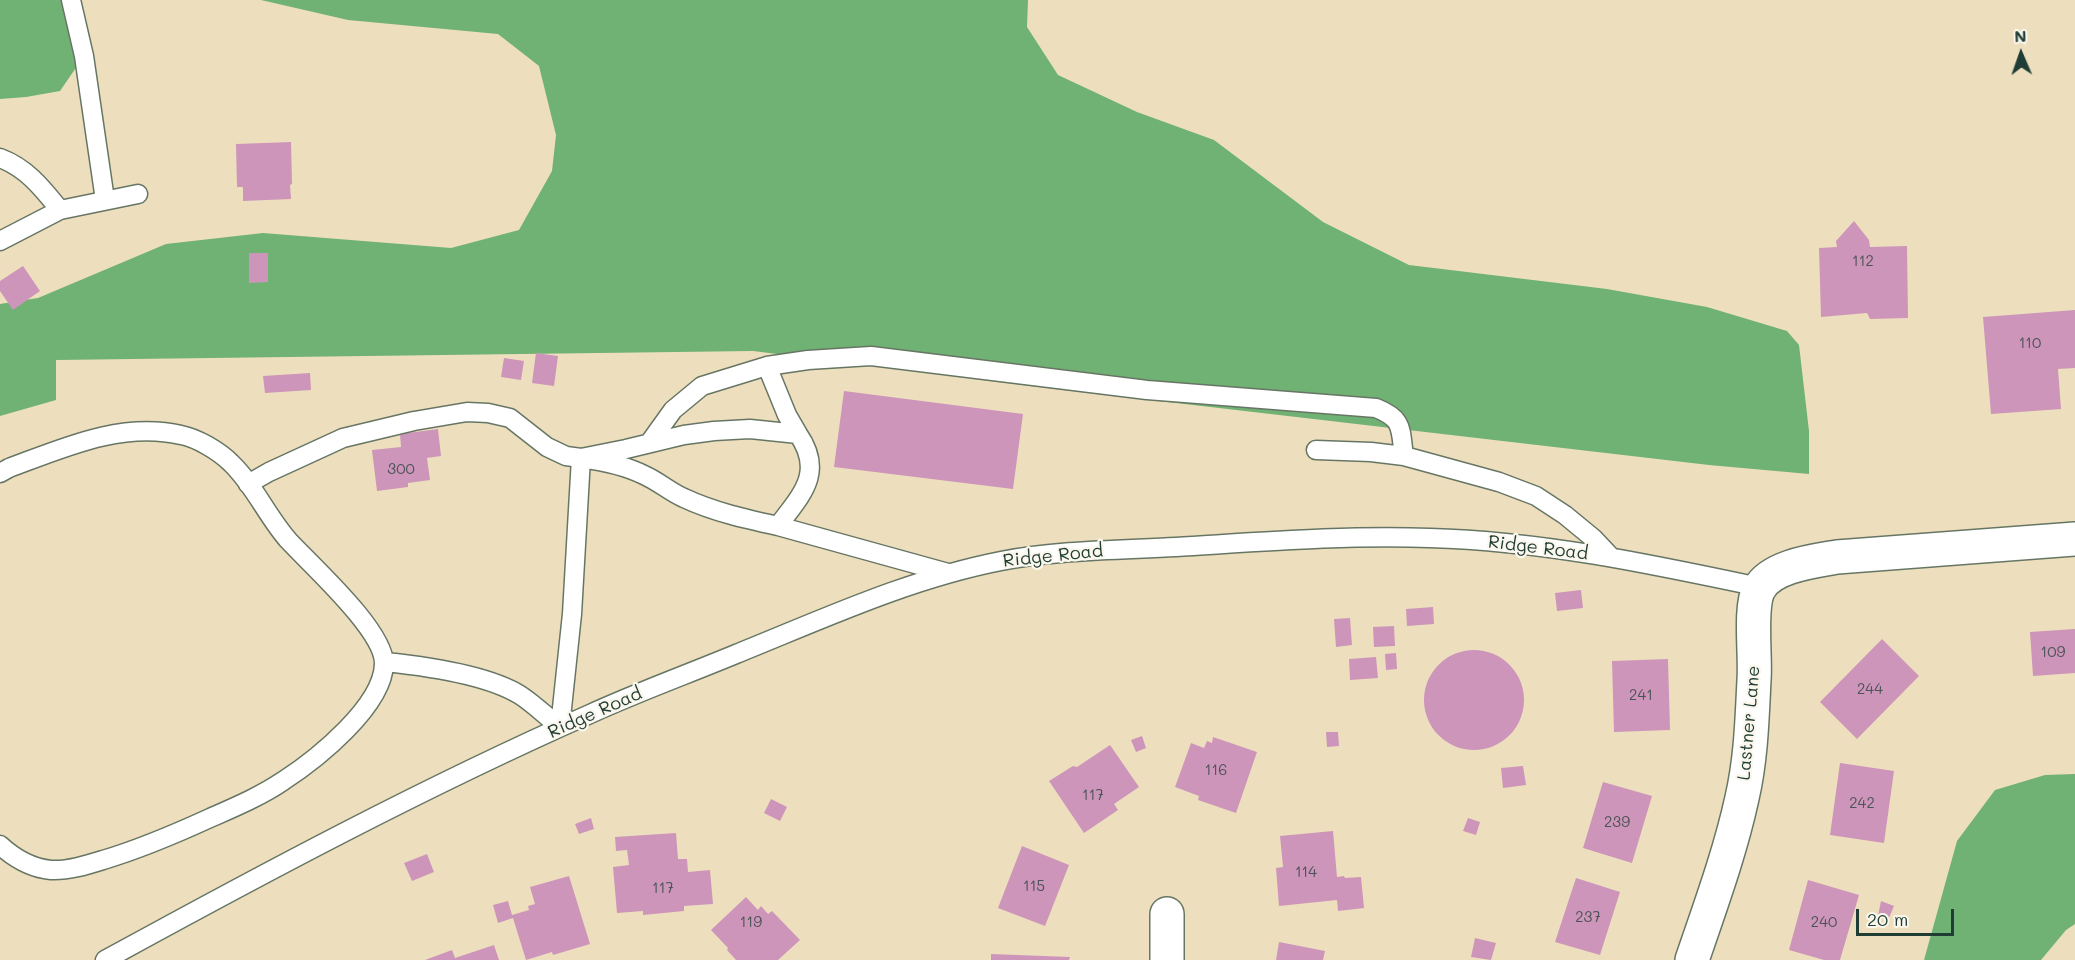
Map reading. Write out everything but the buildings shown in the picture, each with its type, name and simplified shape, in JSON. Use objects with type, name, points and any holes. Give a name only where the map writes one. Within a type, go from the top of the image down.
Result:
[{"type":"street","points":[[1759,587],[1772,575],[1783,570],[1837,557],[2075,539]]},
{"type":"street","name":"Lastner Lane","points":[[1692,960],[1743,797],[1750,751],[1755,670],[1755,604],[1759,587]]},
{"type":"street","points":[[1167,914],[1167,960]]},
{"type":"lane","points":[[71,0],[84,56],[105,200]]},
{"type":"lane","points":[[0,158],[34,178],[60,210]]},
{"type":"lane","points":[[0,241],[60,210],[138,194]]},
{"type":"lane","points":[[650,442],[673,410],[702,386],[767,366],[808,360],[871,356],[1148,390],[1376,408],[1393,415],[1400,426],[1404,456]]},
{"type":"lane","points":[[767,366],[787,415],[805,445],[810,463],[807,483],[799,499],[778,526]]},
{"type":"lane","points":[[248,484],[343,438],[396,424],[467,412],[488,412],[510,418],[547,447],[566,456],[602,461],[629,468],[646,475],[683,498],[719,512],[948,573]]},
{"type":"lane","points":[[582,458],[626,450],[684,435],[750,429],[798,434]]},
{"type":"lane","points":[[0,473],[85,441],[125,432],[155,430],[184,435],[212,449],[230,462],[289,540],[350,604],[378,641],[385,662],[380,684],[368,705],[343,732],[284,781],[247,802],[126,853],[78,867],[52,870],[29,865],[0,845]]},
{"type":"lane","points":[[1316,450],[1404,456],[1454,468],[1536,496],[1586,532],[1610,556]]},
{"type":"lane","points":[[560,727],[572,614],[582,458]]},
{"type":"lane","name":"Ridge Road","points":[[105,960],[211,902],[376,817],[560,727],[893,591],[948,573],[1005,561],[1099,551],[1271,540],[1429,538],[1530,545],[1610,556],[1759,587]]},
{"type":"lane","points":[[385,662],[446,671],[488,681],[519,695],[560,727]]},
{"type":"green space","points":[[0,0],[71,0],[84,56],[60,91],[0,99]]},
{"type":"green space","points":[[261,0],[1028,0],[1027,27],[1058,75],[1137,112],[1214,140],[1323,222],[1409,265],[1607,289],[1707,307],[1787,331],[1799,345],[1809,431],[1809,474],[1709,465],[1047,388],[753,351],[56,360],[56,400],[0,416],[0,304],[38,298],[166,244],[263,233],[451,248],[519,230],[552,171],[556,135],[539,66],[498,34],[348,20]]},
{"type":"green space","points":[[2075,774],[2075,924],[2066,930],[2041,960],[1924,960],[1957,841],[1995,790],[2045,775]]}]
